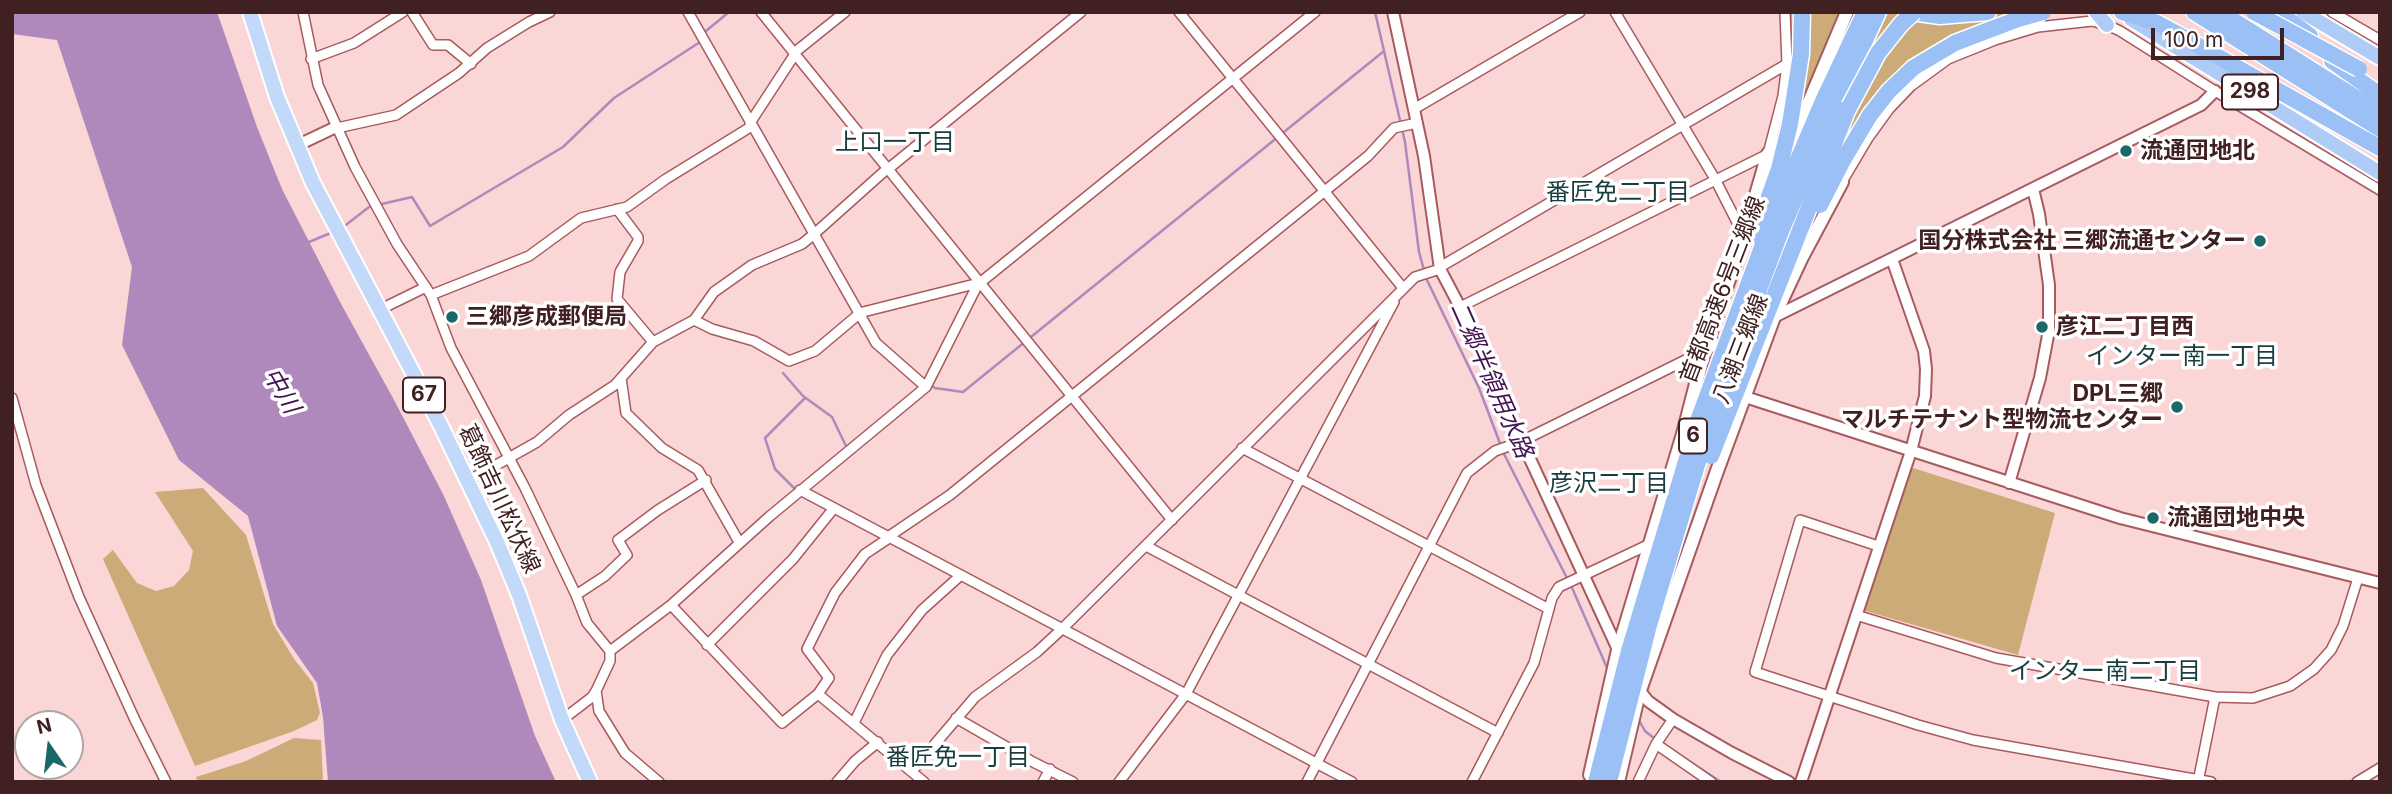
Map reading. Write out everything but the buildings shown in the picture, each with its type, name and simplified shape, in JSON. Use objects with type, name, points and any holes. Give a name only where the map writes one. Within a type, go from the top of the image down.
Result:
[{"type":"highway","points":[[1699,418],[1725,318],[1786,144],[1798,75],[1802,12]]},
{"type":"highway","name":"6","points":[[1829,104],[1865,12]]},
{"type":"highway","name":"6","points":[[1829,104],[1878,12]]},
{"type":"highway","points":[[1649,625],[1670,575],[1747,361],[1857,89],[1888,39],[1913,12],[1940,16],[1989,12]]},
{"type":"highway","points":[[1783,275],[1856,137],[1889,91],[1913,68],[1939,51],[1986,30],[2043,12]]},
{"type":"highway","points":[[2096,12],[2107,24]]},
{"type":"highway","points":[[2121,12],[2157,23],[2380,148]]},
{"type":"highway","name":"298","points":[[2121,12],[2380,173]]},
{"type":"highway","points":[[2194,12],[2380,113]]},
{"type":"highway","points":[[2220,12],[2380,128]]},
{"type":"highway","points":[[2254,12],[2380,81]]},
{"type":"highway","points":[[2265,12],[2380,95]]},
{"type":"highway","points":[[2278,12],[2359,69]]},
{"type":"highway","points":[[2304,12],[2380,58]]},
{"type":"highway","points":[[2183,37],[2380,159]]},
{"type":"highway","name":"首都高速6号三郷線","points":[[1596,782],[1629,651],[1699,418],[1769,228],[1829,104]]},
{"type":"highway","name":"首都高速6号三郷線","points":[[1609,782],[1649,625],[1697,465],[1737,348],[1829,104]]},
{"type":"main road","name":"葛飾吉川松伏線","points":[[250,12],[296,146],[334,226],[468,481],[497,542],[519,595],[562,720],[590,782]]},
{"type":"main road","name":"八潮三郷線","points":[[1618,782],[1640,693],[1774,317],[1842,182],[1835,167],[1807,152],[1801,145],[1799,136],[1804,114],[1847,12]]},
{"type":"main road","name":"八潮三郷線","points":[[1588,782],[1618,650],[1705,349],[1744,236],[1768,154],[1804,114]]},
{"type":"street","points":[[303,12],[318,85],[336,127],[382,219],[429,291],[461,369],[510,459],[587,623],[610,651],[610,661],[592,697],[562,720]]},
{"type":"street","points":[[311,59],[354,43],[403,12]]},
{"type":"street","points":[[412,12],[433,45],[448,45],[471,64]]},
{"type":"street","points":[[296,146],[336,127],[396,115],[471,64],[487,48],[550,12]]},
{"type":"street","points":[[688,12],[876,343],[926,387]]},
{"type":"street","points":[[761,12],[1172,520]]},
{"type":"street","points":[[379,310],[529,256],[581,218],[627,207],[751,125],[795,54],[845,12]]},
{"type":"street","points":[[468,481],[510,459],[547,435],[569,415],[615,385],[653,342],[694,320],[714,292],[752,265],[802,244],[888,168],[1081,12]]},
{"type":"street","points":[[1179,12],[1401,290]]},
{"type":"street","points":[[610,651],[671,605],[739,542],[926,387],[980,283],[1315,12]]},
{"type":"street","points":[[1392,12],[1417,123],[1440,268],[1582,576],[1640,693],[1673,719],[1789,782]]},
{"type":"street","points":[[1414,109],[1580,12]]},
{"type":"street","points":[[1615,12],[1715,179],[1744,236]]},
{"type":"street","points":[[1460,307],[1768,154],[1783,96],[1787,64],[1785,12]]},
{"type":"street","points":[[2332,12],[2380,40]]},
{"type":"street","points":[[1842,182],[1889,109],[1911,86],[1948,59],[1995,40],[2038,27],[2076,22],[2107,24],[2380,190]]},
{"type":"street","points":[[912,771],[975,697],[1037,652],[1063,628],[1418,275],[1440,268],[1787,64]]},
{"type":"street","points":[[1307,782],[1467,473],[1497,450],[1520,442],[2201,105],[2215,91]]},
{"type":"street","points":[[671,605],[782,723],[818,694],[829,678],[807,649],[835,593],[864,554],[950,495],[1325,192],[1368,156],[1394,128],[1417,123]]},
{"type":"street","points":[[2009,483],[2040,378],[2049,330],[2047,264],[2033,189]]},
{"type":"street","points":[[617,209],[638,237],[620,272],[617,299],[653,342]]},
{"type":"street","points":[[1801,782],[1911,451],[1925,396],[1926,369],[1919,331],[1892,259]]},
{"type":"street","points":[[694,320],[712,329],[754,341],[789,360],[815,351],[859,314],[980,283]]},
{"type":"street","points":[[1119,782],[1186,694],[1401,290]]},
{"type":"street","points":[[621,379],[626,413],[630,419],[669,453],[698,470],[739,542]]},
{"type":"street","points":[[1664,496],[1695,479],[1726,400],[1731,396],[1745,396],[2120,518],[2380,583]]},
{"type":"street","points":[[12,398],[36,485],[79,597],[166,782]]},
{"type":"street","points":[[1242,448],[1549,609]]},
{"type":"street","points":[[576,595],[605,576],[627,555],[618,540],[658,510],[706,480]]},
{"type":"street","points":[[800,490],[1352,782]]},
{"type":"street","points":[[707,645],[793,559],[834,508]]},
{"type":"street","points":[[1472,782],[1534,663],[1549,609],[1559,587],[1702,516]]},
{"type":"street","points":[[1878,546],[1800,520],[1755,672],[1973,740],[2211,782]]},
{"type":"street","points":[[1146,546],[1498,733]]},
{"type":"street","points":[[854,723],[887,655],[922,610],[961,575]]},
{"type":"street","points":[[1856,615],[1996,658],[2215,697],[2253,698],[2290,686],[2314,669],[2331,650],[2343,626],[2358,578]]},
{"type":"street","points":[[596,691],[599,711],[610,732],[629,757],[659,782]]},
{"type":"street","points":[[818,694],[924,782]]},
{"type":"street","points":[[2198,781],[2215,697]]},
{"type":"street","points":[[956,718],[1073,782]]},
{"type":"street","points":[[1638,782],[1656,744],[1673,719]]},
{"type":"street","points":[[837,782],[855,761],[878,742]]},
{"type":"street","points":[[1656,744],[1712,782]]},
{"type":"street","points":[[2357,782],[2380,768]]},
{"type":"street","points":[[1043,782],[1050,769]]},
{"type":"shaded area","points":[[1790,12],[2021,12],[1932,49],[1841,150],[1779,138],[1791,73]]},
{"type":"shaded area","points":[[1910,467],[2055,513],[2018,655],[1862,610]]},
{"type":"shaded area","points":[[203,488],[246,535],[273,624],[294,659],[313,683],[320,713],[317,720],[294,731],[195,766],[103,559],[113,550],[137,583],[156,591],[174,586],[189,570],[193,551],[155,492]]},
{"type":"shaded area","points":[[294,738],[321,740],[323,782],[198,782],[196,777],[246,761]]},
{"type":"water","name":"中川","points":[[12,12],[217,12],[282,189],[443,494],[481,580],[535,736],[556,782],[328,782],[323,717],[317,683],[277,626],[248,516],[179,460],[122,345],[132,267],[57,40],[12,34]]},
{"type":"waterway","points":[[703,36],[729,12]]},
{"type":"waterway","name":"二郷半領用水路","points":[[1375,12],[1405,142],[1419,252],[1424,270]]},
{"type":"waterway","points":[[342,228],[369,207],[412,197],[430,226],[563,147],[614,98],[700,42]]},
{"type":"waterway","points":[[929,384],[935,388],[963,392],[1384,51]]},
{"type":"waterway","points":[[309,242],[333,232]]},
{"type":"waterway","name":"二郷半領用水路","points":[[1425,276],[1479,388],[1501,446]]},
{"type":"waterway","points":[[783,373],[803,396],[832,417],[846,446]]},
{"type":"waterway","points":[[795,489],[775,469],[765,438],[805,398]]},
{"type":"waterway","name":"二郷半領用水路","points":[[1503,452],[1573,590],[1608,670]]},
{"type":"waterway","name":"二郷半領用水路","points":[[1637,717],[1645,731],[1655,739]]},
{"type":"waterway","name":"二郷半領用水路","points":[[1678,754],[1721,782]]},
{"type":"place","name":"流通団地北","points":[[2126,151]]},
{"type":"place","name":"国分株式会社 三郷流通センター","points":[[2260,241]]},
{"type":"place","name":"三郷彦成郵便局","points":[[452,317]]},
{"type":"place","name":"彦江二丁目西","points":[[2042,327]]},
{"type":"place","name":"DPL三郷 マルチテナント型物流センター","points":[[2177,407]]},
{"type":"place","name":"流通団地中央","points":[[2153,518]]},
{"type":"district","name":"上口一丁目","points":[[895,143]]},
{"type":"district","name":"番匠免二丁目","points":[[1618,193]]},
{"type":"district","name":"インター南一丁目","points":[[2182,357]]},
{"type":"district","name":"彦沢二丁目","points":[[1609,484]]},
{"type":"district","name":"インター南二丁目","points":[[2105,672]]},
{"type":"district","name":"番匠免一丁目","points":[[958,758]]}]
